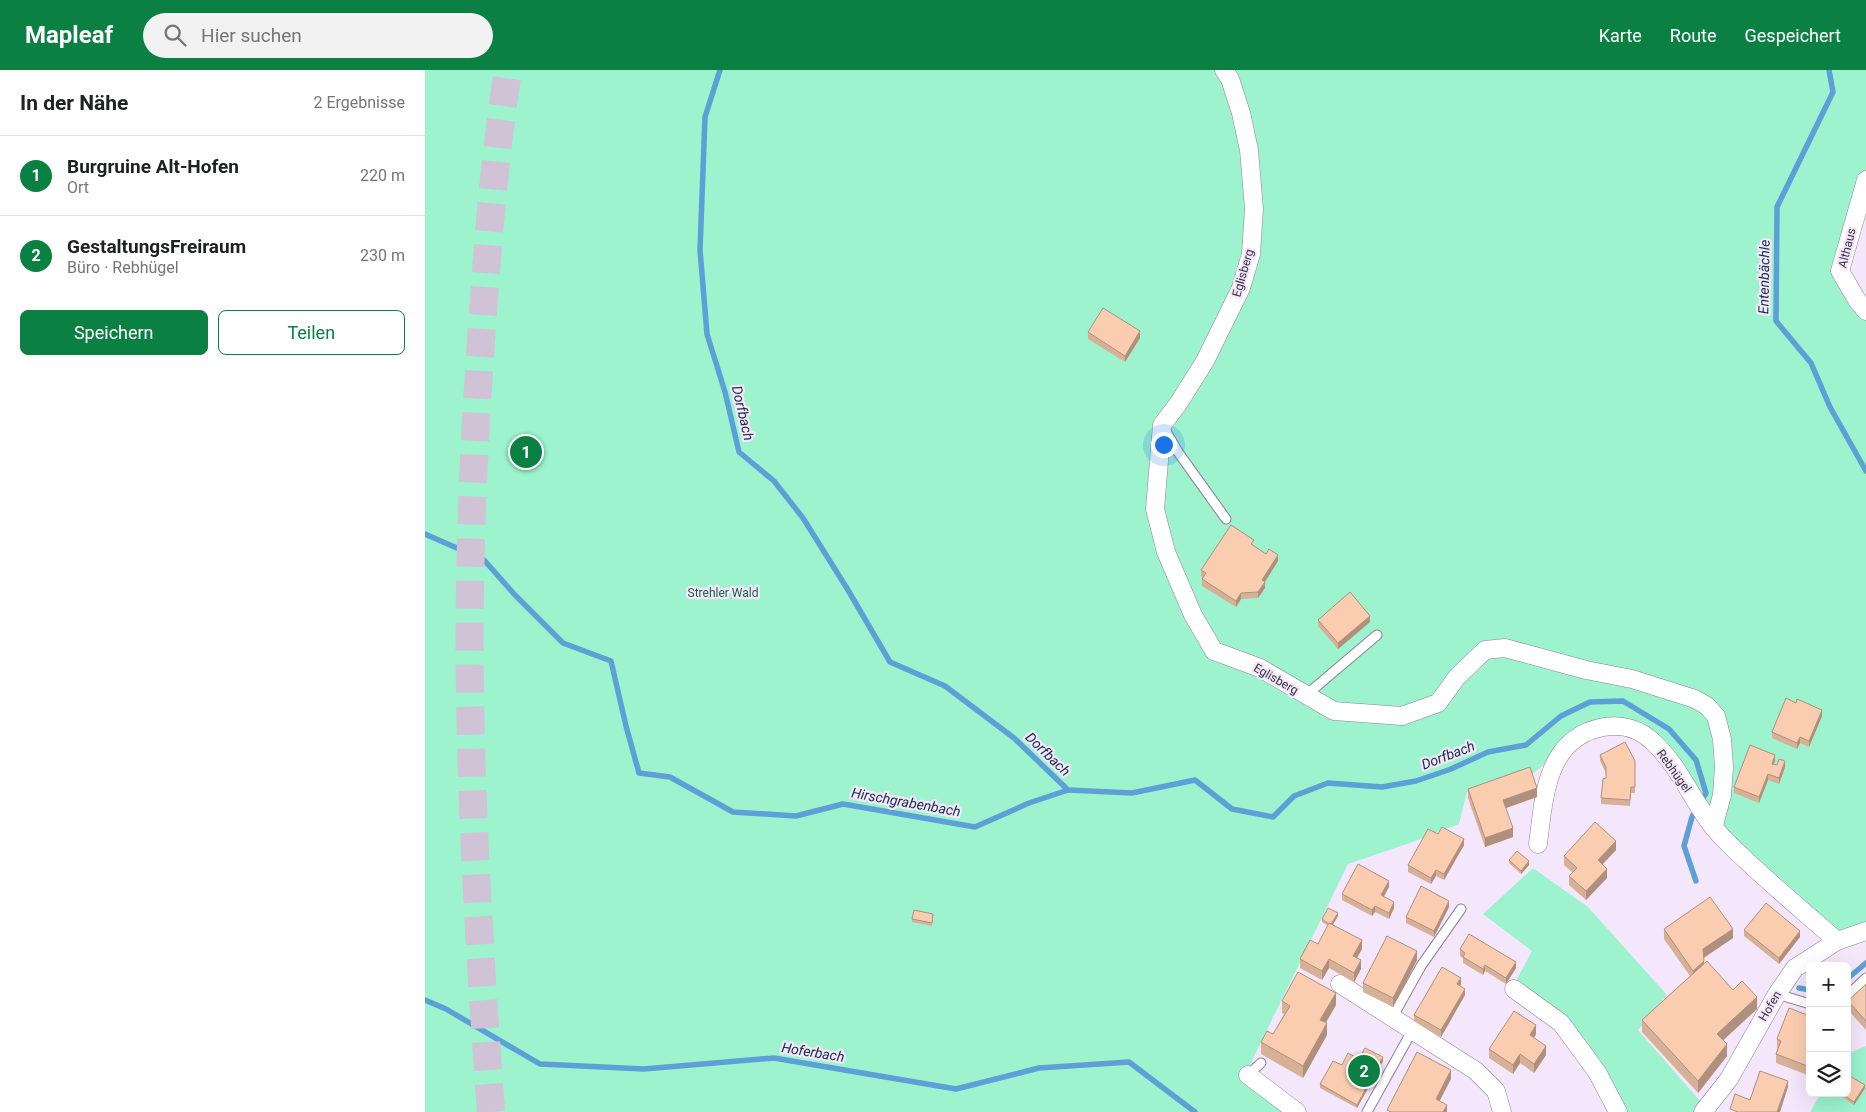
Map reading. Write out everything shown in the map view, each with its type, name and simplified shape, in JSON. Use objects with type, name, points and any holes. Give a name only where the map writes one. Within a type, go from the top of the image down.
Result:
[{"type":"street","name":"Eglisberg","points":[[1224,70],[1230,79],[1241,113],[1249,150],[1254,209],[1251,254],[1241,288],[1205,361],[1162,425],[1155,509],[1167,552],[1193,615],[1214,650],[1260,668],[1334,712],[1402,716],[1437,702],[1457,677],[1485,650],[1505,648],[1586,670],[1632,679],[1695,699],[1707,706],[1716,716],[1722,739],[1724,767],[1722,794],[1708,818]]},
{"type":"street","name":"Althaus","points":[[1866,180],[1840,271],[1857,300],[1866,310]]},
{"type":"street","name":"Rebhügel","points":[[1538,844],[1546,786],[1561,751],[1573,740],[1593,729],[1617,725],[1637,731],[1653,741],[1672,764],[1708,818],[1727,841],[1837,941]]},
{"type":"street","name":"Hofen","points":[[1703,1112],[1729,1079],[1777,994],[1795,968],[1837,941],[1866,931]]},
{"type":"street","points":[[1339,984],[1476,1071],[1496,1091],[1503,1112]]},
{"type":"street","points":[[1514,989],[1561,1023],[1597,1072],[1618,1112]]},
{"type":"street","points":[[1254,1069],[1297,1112]]},
{"type":"lane","points":[[1162,425],[1178,452],[1226,519]]},
{"type":"lane","points":[[1305,696],[1377,635]]},
{"type":"lane","points":[[1392,1018],[1421,966],[1461,909]]},
{"type":"lane","points":[[1851,992],[1866,978]]},
{"type":"lane","points":[[1777,994],[1806,1003]]},
{"type":"lane","points":[[1367,1112],[1412,1031]]},
{"type":"green space","name":"Strehler Wald","points":[[425,70],[1866,70],[1866,180],[1840,271],[1866,311],[1866,926],[1842,934],[1714,825],[1672,764],[1617,725],[1561,751],[1530,776],[1467,792],[1459,824],[1348,864],[1244,1077],[1290,1112],[425,1112]]},
{"type":"green space","points":[[1533,868],[1588,907],[1667,995],[1638,1030],[1701,1102],[1693,1112],[1622,1112],[1573,1025],[1516,981],[1532,951],[1483,914]]},
{"type":"green space","points":[[1866,1046],[1866,1112],[1810,1112],[1819,1097],[1851,1097],[1851,1052]]},
{"type":"building","points":[[1103,308],[1140,331],[1125,356],[1088,332]]},
{"type":"building","points":[[1231,525],[1254,540],[1251,544],[1266,554],[1269,549],[1278,555],[1262,580],[1265,582],[1258,592],[1241,593],[1236,601],[1202,579],[1206,573],[1201,570]]},
{"type":"building","points":[[1350,592],[1370,616],[1338,643],[1318,620]]},
{"type":"building","points":[[1786,698],[1796,703],[1797,699],[1822,710],[1809,741],[1800,737],[1797,743],[1772,732]]},
{"type":"building","points":[[1625,742],[1635,761],[1635,787],[1631,787],[1630,800],[1601,798],[1603,779],[1606,778],[1606,767],[1600,755]]},
{"type":"building","points":[[1750,745],[1775,755],[1772,764],[1777,765],[1779,759],[1785,761],[1779,778],[1768,774],[1759,797],[1734,787]]},
{"type":"building","points":[[1530,767],[1537,788],[1503,800],[1513,828],[1485,838],[1468,789]]},
{"type":"building","points":[[1595,822],[1616,841],[1598,860],[1607,869],[1586,891],[1569,876],[1577,868],[1564,856]]},
{"type":"building","points":[[1442,827],[1464,839],[1444,874],[1436,870],[1431,878],[1408,865],[1428,829],[1438,834]]},
{"type":"building","points":[[1517,851],[1529,861],[1521,871],[1509,860]]},
{"type":"building","points":[[1358,864],[1389,881],[1381,895],[1394,902],[1389,913],[1375,906],[1372,910],[1342,894]]},
{"type":"building","points":[[1421,886],[1449,901],[1434,931],[1406,917]]},
{"type":"building","points":[[1710,897],[1733,929],[1703,949],[1704,961],[1693,971],[1664,929]]},
{"type":"building","points":[[1766,903],[1800,931],[1779,958],[1744,930]]},
{"type":"building","points":[[1328,908],[1338,913],[1331,924],[1322,919]]},
{"type":"building","points":[[914,910],[933,914],[932,923],[912,919]]},
{"type":"building","points":[[1329,923],[1362,940],[1353,956],[1361,960],[1354,973],[1329,959],[1322,971],[1300,959],[1310,940],[1318,944]]},
{"type":"building","points":[[1469,934],[1516,962],[1506,978],[1485,965],[1483,969],[1463,957],[1465,953],[1460,949]]},
{"type":"building","points":[[1387,936],[1417,951],[1393,998],[1363,983]]},
{"type":"building","points":[[1707,961],[1733,990],[1742,981],[1757,997],[1717,1034],[1727,1044],[1698,1081],[1642,1020]]},
{"type":"building","points":[[1442,967],[1461,978],[1457,984],[1465,989],[1441,1030],[1414,1015]]},
{"type":"building","points":[[1298,972],[1336,993],[1320,1020],[1327,1023],[1303,1066],[1261,1042],[1267,1031],[1273,1034],[1290,1006],[1282,1001]]},
{"type":"building","points":[[1866,984],[1866,1021],[1851,1004],[1851,998]]},
{"type":"building","points":[[1789,1008],[1806,1014],[1806,1065],[1776,1054],[1781,1041],[1777,1039]]},
{"type":"building","points":[[1514,1011],[1536,1025],[1530,1035],[1546,1046],[1534,1064],[1520,1054],[1513,1065],[1489,1049]]},
{"type":"building","points":[[1365,1048],[1383,1057],[1357,1105],[1320,1084],[1333,1061],[1342,1065],[1348,1053],[1359,1059]]},
{"type":"building","points":[[1417,1052],[1451,1070],[1436,1099],[1447,1105],[1443,1112],[1391,1112],[1387,1110]]},
{"type":"building","points":[[1760,1071],[1788,1081],[1777,1112],[1738,1112],[1730,1109],[1735,1094],[1750,1100]]},
{"type":"building","points":[[1851,1077],[1865,1085],[1854,1102],[1847,1097],[1851,1097]]},
{"type":"waterway","name":"Dorfbach","points":[[720,70],[705,117],[700,250],[707,334],[725,392],[739,452],[774,481],[803,518],[890,662],[945,686],[1014,738],[1068,790],[1132,793],[1195,780],[1232,809],[1273,817],[1294,796],[1328,783],[1382,787],[1416,781],[1451,769],[1488,752],[1526,745],[1561,716],[1590,702],[1623,701],[1669,729],[1696,760],[1706,793],[1692,817],[1684,846],[1696,881]]},
{"type":"waterway","name":"Entenbächle","points":[[1829,70],[1833,92],[1777,207],[1776,321],[1811,363],[1830,407],[1866,471]]},
{"type":"waterway","name":"Hirschgrabenbach","points":[[425,534],[484,560],[515,595],[563,643],[611,661],[639,773],[670,777],[733,812],[796,816],[843,804],[975,827],[1029,803],[1068,790]]},
{"type":"waterway","name":"Dorfbach","points":[[1851,976],[1866,963]]},
{"type":"waterway","name":"Dorfbach","points":[[1799,988],[1806,989]]},
{"type":"waterway","name":"Hoferbach","points":[[425,1000],[446,1009],[540,1064],[644,1069],[774,1058],[956,1089],[1039,1068],[1129,1062],[1195,1112]]},
{"type":"tunnel","points":[[491,1112],[475,850],[471,745],[470,561],[473,473],[488,239],[508,70]]},
{"type":"place","name":"Burgruine Alt-Hofen","points":[[526,452]]},
{"type":"place","name":"GestaltungsFreiraum","points":[[1364,1071]]}]
